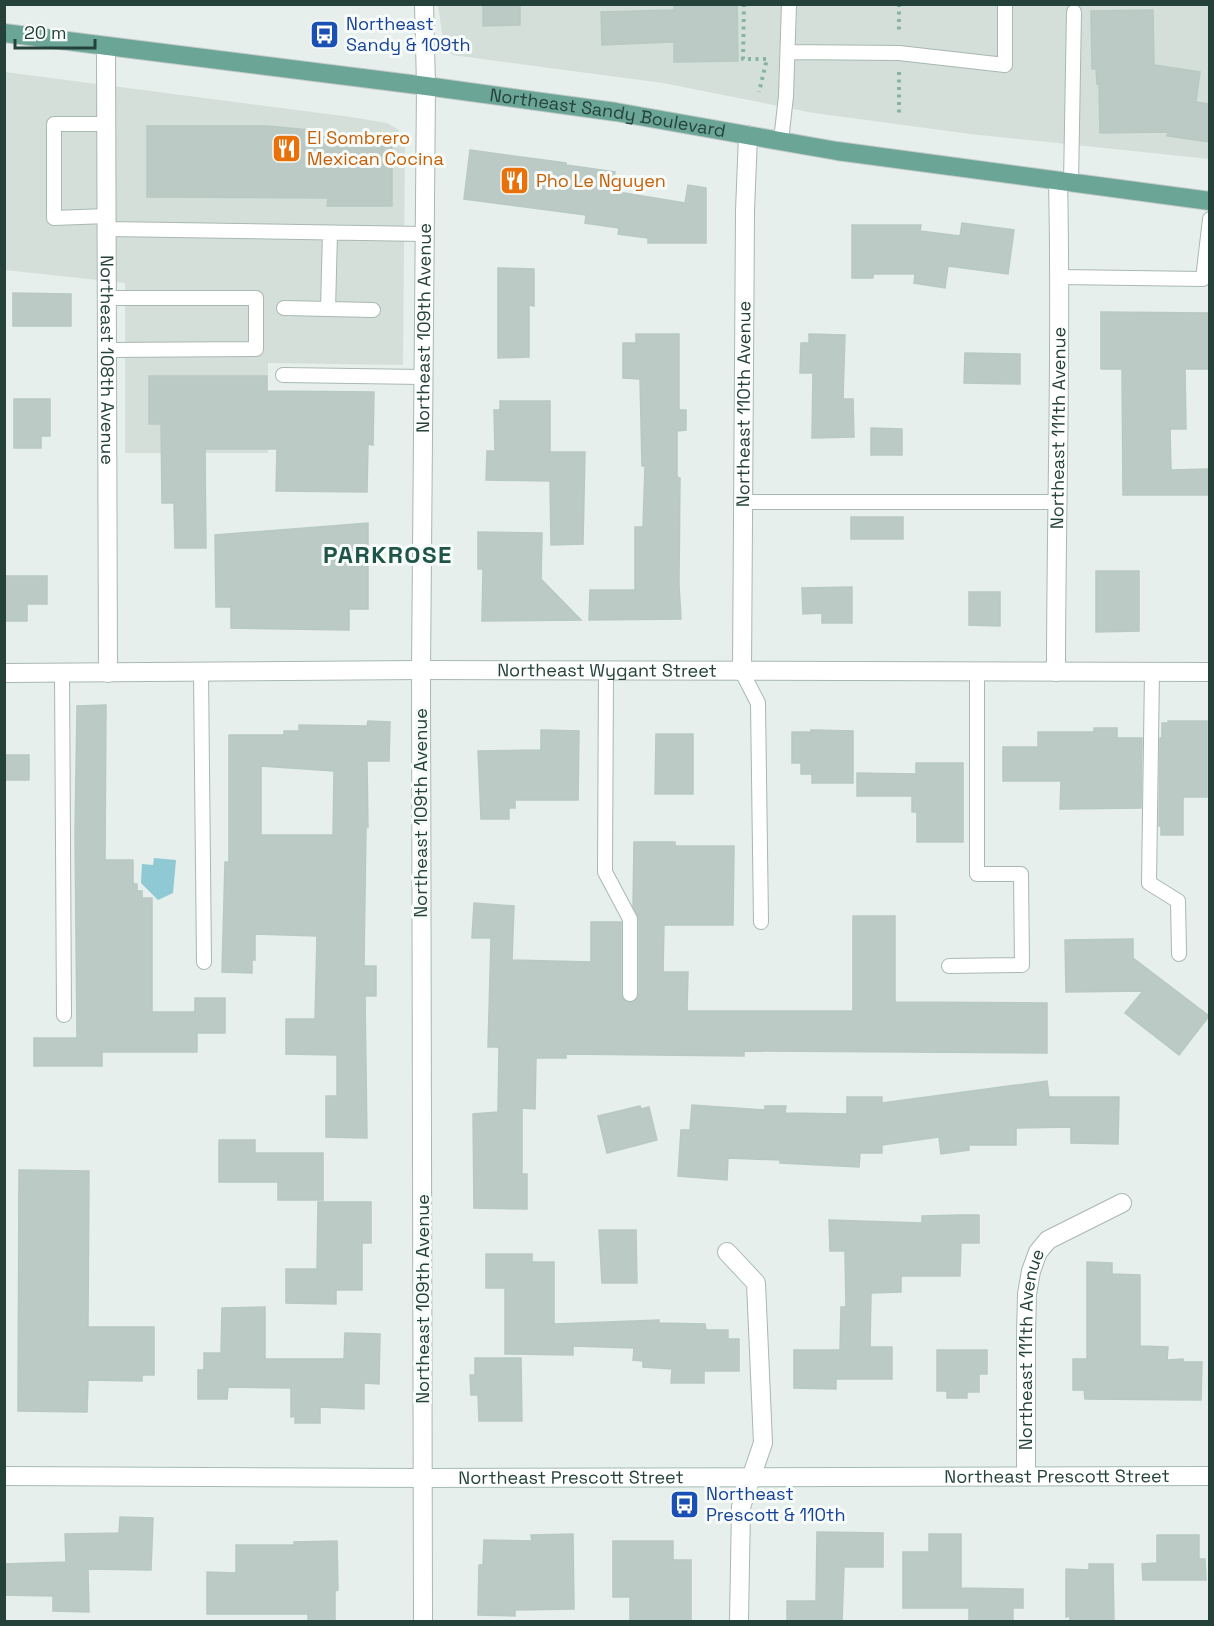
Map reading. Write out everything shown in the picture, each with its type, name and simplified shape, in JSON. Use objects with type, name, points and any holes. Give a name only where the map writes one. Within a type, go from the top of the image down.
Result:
[{"type":"main road","name":"Northeast Sandy Boulevard","points":[[4,33],[616,112],[837,151],[1209,201]]},
{"type":"street","name":"Northeast 109th Avenue","points":[[423,1622],[421,670],[426,86],[424,4]]},
{"type":"street","name":"Northeast 108th Avenue","points":[[106,46],[108,673]]},
{"type":"street","name":"Northeast 110th Avenue","points":[[742,672],[745,183],[748,135]]},
{"type":"street","name":"Northeast 111th Avenue","points":[[1056,672],[1060,277],[1065,183]]},
{"type":"street","name":"Northeast Wygant Street","points":[[4,673],[421,670],[1209,672]]},
{"type":"street","name":"Northeast 111th Avenue","points":[[1026,1475],[1026,1334],[1027,1294],[1031,1271],[1038,1252],[1048,1240],[1122,1203]]},
{"type":"street","points":[[727,1252],[756,1283],[763,1443],[741,1507],[739,1622]]},
{"type":"street","name":"Northeast Prescott Street","points":[[4,1476],[423,1478],[752,1475],[1209,1476]]},
{"type":"lane","points":[[781,141],[789,4]]},
{"type":"lane","points":[[788,52],[899,53],[1005,65],[1005,4]]},
{"type":"lane","points":[[1065,183],[1074,12]]},
{"type":"lane","points":[[106,124],[54,124],[54,218],[107,223],[330,233],[424,234]]},
{"type":"lane","points":[[1060,277],[1203,279],[1209,219]]},
{"type":"lane","points":[[328,309],[330,233]]},
{"type":"lane","points":[[107,298],[256,298],[256,349],[107,350]]},
{"type":"lane","points":[[284,308],[373,310]]},
{"type":"lane","points":[[283,375],[423,377]]},
{"type":"lane","points":[[742,502],[1056,502]]},
{"type":"lane","points":[[201,672],[204,962]]},
{"type":"lane","points":[[606,672],[605,872],[630,919],[630,994]]},
{"type":"lane","points":[[742,672],[758,703],[761,922]]},
{"type":"lane","points":[[949,966],[1022,965],[1021,874],[977,874],[977,672]]},
{"type":"lane","points":[[1152,672],[1149,883],[1179,901],[1179,954]]},
{"type":"lane","points":[[62,673],[64,1015]]},
{"type":"path","points":[[744,4],[743,59],[767,59],[759,92]]},
{"type":"shaded area","points":[[438,5],[1209,5],[1209,159],[970,134],[814,113],[663,83],[452,55],[444,46]]},
{"type":"shaded area","points":[[5,72],[351,117],[387,123],[399,130],[405,147],[403,365],[268,363],[268,453],[125,453],[125,283],[5,270]]},
{"type":"water","points":[[154,858],[176,860],[173,893],[158,900],[141,883],[142,864],[153,865]]},
{"type":"building","points":[[483,4],[520,4],[520,25],[483,26]]},
{"type":"building","points":[[674,4],[737,4],[738,61],[674,62],[674,42],[602,45],[601,12],[674,10]]},
{"type":"building","points":[[1153,10],[1154,65],[1200,72],[1196,102],[1209,104],[1209,142],[1167,136],[1168,132],[1100,133],[1099,84],[1097,84],[1096,69],[1092,69],[1091,11]]},
{"type":"building","points":[[147,126],[267,126],[309,130],[309,137],[392,137],[392,206],[327,206],[328,198],[147,197]]},
{"type":"building","points":[[470,150],[615,172],[612,191],[685,203],[688,185],[706,188],[706,243],[648,243],[648,238],[618,234],[619,228],[585,223],[586,215],[464,199]]},
{"type":"building","points":[[962,223],[1014,230],[1008,274],[948,266],[945,288],[914,283],[915,274],[873,274],[873,278],[852,278],[852,225],[921,225],[920,231],[960,236]]},
{"type":"building","points":[[498,268],[534,269],[534,306],[529,305],[529,357],[498,358]]},
{"type":"building","points":[[13,293],[71,294],[71,326],[13,326]]},
{"type":"building","points":[[1101,312],[1209,313],[1209,369],[1185,369],[1186,429],[1170,429],[1171,470],[1209,469],[1209,495],[1123,495],[1122,369],[1101,369]]},
{"type":"building","points":[[636,334],[679,334],[679,410],[686,410],[686,430],[677,431],[677,477],[680,478],[681,619],[589,620],[590,590],[635,590],[635,527],[643,527],[645,466],[642,466],[640,379],[623,378],[623,343],[636,343]]},
{"type":"building","points":[[809,334],[845,335],[843,399],[853,399],[854,437],[812,438],[813,373],[800,373],[801,343],[809,343]]},
{"type":"building","points":[[965,353],[1020,354],[1020,384],[964,383]]},
{"type":"building","points":[[149,376],[267,376],[267,391],[374,392],[373,445],[368,444],[367,492],[276,491],[277,449],[205,449],[206,548],[175,548],[174,503],[162,503],[161,424],[149,424]]},
{"type":"building","points":[[14,399],[50,399],[50,436],[41,436],[41,448],[14,448]]},
{"type":"building","points":[[500,401],[550,401],[550,452],[585,452],[583,544],[551,545],[550,481],[486,480],[487,451],[495,451],[494,410],[500,410]]},
{"type":"building","points":[[871,428],[902,429],[902,455],[871,455]]},
{"type":"building","points":[[851,517],[903,517],[903,539],[851,539]]},
{"type":"building","points":[[368,523],[368,609],[349,609],[349,630],[231,628],[231,607],[216,607],[215,535]]},
{"type":"building","points":[[478,532],[542,533],[541,579],[581,620],[482,621],[483,569],[478,569]]},
{"type":"building","points":[[1096,571],[1139,571],[1139,631],[1096,632]]},
{"type":"building","points":[[4,576],[47,576],[47,604],[27,604],[27,621],[4,621]]},
{"type":"building","points":[[852,587],[852,623],[822,623],[822,613],[803,614],[802,588]]},
{"type":"building","points":[[969,592],[1000,592],[1000,626],[969,625]]},
{"type":"building","points":[[106,705],[105,860],[133,860],[133,884],[137,884],[137,891],[142,891],[142,898],[152,898],[152,1012],[195,1012],[195,998],[225,998],[225,1033],[197,1033],[197,1052],[102,1052],[102,1066],[34,1066],[34,1038],[77,1038],[75,834],[77,706]]},
{"type":"building","points":[[368,721],[390,722],[389,761],[367,761],[368,827],[366,827],[364,966],[376,966],[376,996],[365,996],[367,1138],[326,1137],[326,1096],[337,1096],[337,1055],[286,1054],[286,1019],[315,1019],[317,936],[255,934],[255,960],[252,960],[252,973],[222,972],[225,862],[229,862],[229,735],[284,735],[284,731],[299,731],[299,725],[367,726]],"holes":[[[261,766],[334,771],[333,835],[261,835]]]},
{"type":"building","points":[[1168,721],[1207,721],[1207,797],[1183,797],[1183,835],[1161,835],[1161,826],[1159,826],[1160,738],[1162,738],[1162,723],[1168,723]]},
{"type":"building","points":[[1094,728],[1117,728],[1117,738],[1142,738],[1141,808],[1060,809],[1061,781],[1003,781],[1003,747],[1038,747],[1038,732],[1094,732]]},
{"type":"building","points":[[541,730],[579,731],[578,800],[515,800],[515,808],[509,808],[509,819],[481,819],[478,751],[541,750]]},
{"type":"building","points":[[811,730],[853,731],[853,783],[812,783],[812,774],[801,774],[801,763],[792,763],[792,732],[811,732]]},
{"type":"building","points":[[656,734],[693,734],[693,794],[655,794]]},
{"type":"building","points":[[4,755],[29,755],[29,780],[4,780]]},
{"type":"building","points":[[916,763],[963,763],[963,842],[917,842],[917,812],[912,812],[912,796],[857,796],[857,773],[916,774]]},
{"type":"building","points":[[634,842],[675,842],[675,846],[734,846],[733,925],[664,925],[663,972],[688,972],[687,1011],[853,1011],[853,916],[895,916],[895,1002],[1047,1003],[1047,1053],[744,1051],[744,1056],[566,1054],[566,1058],[536,1058],[535,1109],[522,1108],[522,1174],[527,1174],[527,1209],[474,1208],[473,1114],[498,1112],[499,1047],[488,1047],[491,938],[472,938],[474,903],[514,906],[512,960],[591,962],[591,922],[621,922],[621,995],[626,1002],[634,1002],[639,994],[639,919],[633,906]]},
{"type":"building","points":[[1133,939],[1133,958],[1209,1016],[1179,1055],[1125,1013],[1143,991],[1066,992],[1065,940]]},
{"type":"building","points":[[1047,1081],[1049,1097],[1119,1097],[1118,1144],[1071,1143],[1071,1127],[1016,1128],[1016,1145],[969,1145],[969,1150],[941,1154],[939,1137],[882,1145],[882,1153],[860,1153],[859,1167],[728,1158],[727,1180],[678,1176],[681,1130],[690,1130],[692,1105],[765,1110],[765,1106],[786,1106],[785,1113],[847,1114],[847,1097],[882,1097],[882,1103]]},
{"type":"building","points":[[640,1106],[641,1109],[649,1107],[657,1140],[607,1153],[598,1116]]},
{"type":"building","points":[[219,1140],[255,1140],[255,1153],[323,1153],[323,1200],[278,1200],[278,1182],[219,1182]]},
{"type":"building","points":[[19,1170],[89,1171],[88,1327],[154,1327],[154,1375],[142,1375],[142,1381],[88,1380],[87,1412],[18,1411]]},
{"type":"building","points":[[318,1202],[371,1202],[371,1243],[362,1243],[362,1290],[336,1290],[336,1304],[286,1303],[286,1269],[317,1269]]},
{"type":"building","points":[[979,1215],[979,1243],[961,1243],[960,1276],[901,1276],[901,1292],[871,1293],[870,1347],[892,1347],[892,1379],[836,1379],[836,1389],[794,1388],[794,1350],[840,1350],[841,1307],[846,1307],[845,1251],[830,1251],[829,1220],[922,1223],[922,1216]]},
{"type":"building","points":[[599,1230],[636,1230],[637,1283],[602,1283]]},
{"type":"building","points":[[486,1254],[532,1254],[532,1262],[554,1262],[554,1324],[659,1320],[659,1323],[705,1324],[706,1330],[728,1330],[728,1339],[739,1339],[739,1371],[704,1371],[704,1383],[671,1383],[672,1369],[643,1367],[643,1361],[633,1360],[634,1348],[573,1346],[573,1355],[505,1354],[505,1288],[486,1288]]},
{"type":"building","points":[[1087,1262],[1112,1263],[1112,1274],[1140,1275],[1140,1346],[1168,1347],[1167,1360],[1183,1359],[1183,1362],[1202,1362],[1201,1400],[1085,1399],[1084,1390],[1073,1390],[1073,1359],[1087,1359]]},
{"type":"building","points":[[265,1307],[265,1359],[344,1359],[345,1333],[380,1334],[379,1384],[364,1383],[364,1409],[320,1407],[320,1423],[295,1423],[295,1416],[291,1417],[291,1388],[228,1387],[227,1399],[198,1399],[198,1370],[204,1370],[204,1353],[221,1353],[222,1308]]},
{"type":"building","points":[[937,1350],[987,1350],[987,1374],[979,1374],[979,1392],[967,1392],[967,1398],[947,1398],[947,1391],[937,1391]]},
{"type":"building","points":[[475,1358],[521,1358],[522,1421],[479,1421],[478,1395],[471,1395],[470,1375],[475,1375]]},
{"type":"building","points":[[120,1517],[153,1518],[151,1570],[88,1569],[89,1612],[53,1611],[53,1596],[4,1595],[4,1564],[66,1562],[65,1534],[119,1533]]},
{"type":"building","points":[[817,1532],[883,1533],[883,1567],[844,1567],[842,1622],[787,1622],[787,1601],[816,1601]]},
{"type":"building","points":[[573,1534],[574,1609],[515,1610],[515,1616],[478,1615],[479,1565],[483,1565],[484,1540],[532,1541],[531,1535]]},
{"type":"building","points":[[929,1534],[961,1534],[961,1588],[1023,1589],[1023,1608],[1013,1608],[1013,1622],[969,1622],[969,1608],[903,1608],[903,1552],[929,1552]]},
{"type":"building","points":[[1157,1535],[1199,1535],[1199,1559],[1205,1559],[1206,1580],[1143,1580],[1142,1564],[1157,1563]]},
{"type":"building","points":[[337,1541],[338,1590],[335,1591],[335,1622],[308,1622],[308,1614],[207,1614],[207,1572],[236,1573],[236,1545],[294,1545],[294,1542]]},
{"type":"building","points":[[613,1541],[673,1541],[673,1560],[691,1560],[691,1622],[630,1622],[630,1597],[613,1597]]},
{"type":"building","points":[[1089,1564],[1113,1564],[1114,1622],[1070,1622],[1070,1616],[1066,1617],[1066,1569],[1089,1570]]},
{"type":"place","name":"Northeast Sandy & 109th","points":[[325,34]]},
{"type":"place","name":"El Sombrero Mexican Cocina","points":[[286,148]]},
{"type":"place","name":"Pho Le Nguyen","points":[[515,181]]},
{"type":"place","name":"Northeast Prescott & 110th","points":[[685,1504]]},
{"type":"district","name":"PARKROSE","points":[[388,555]]}]
